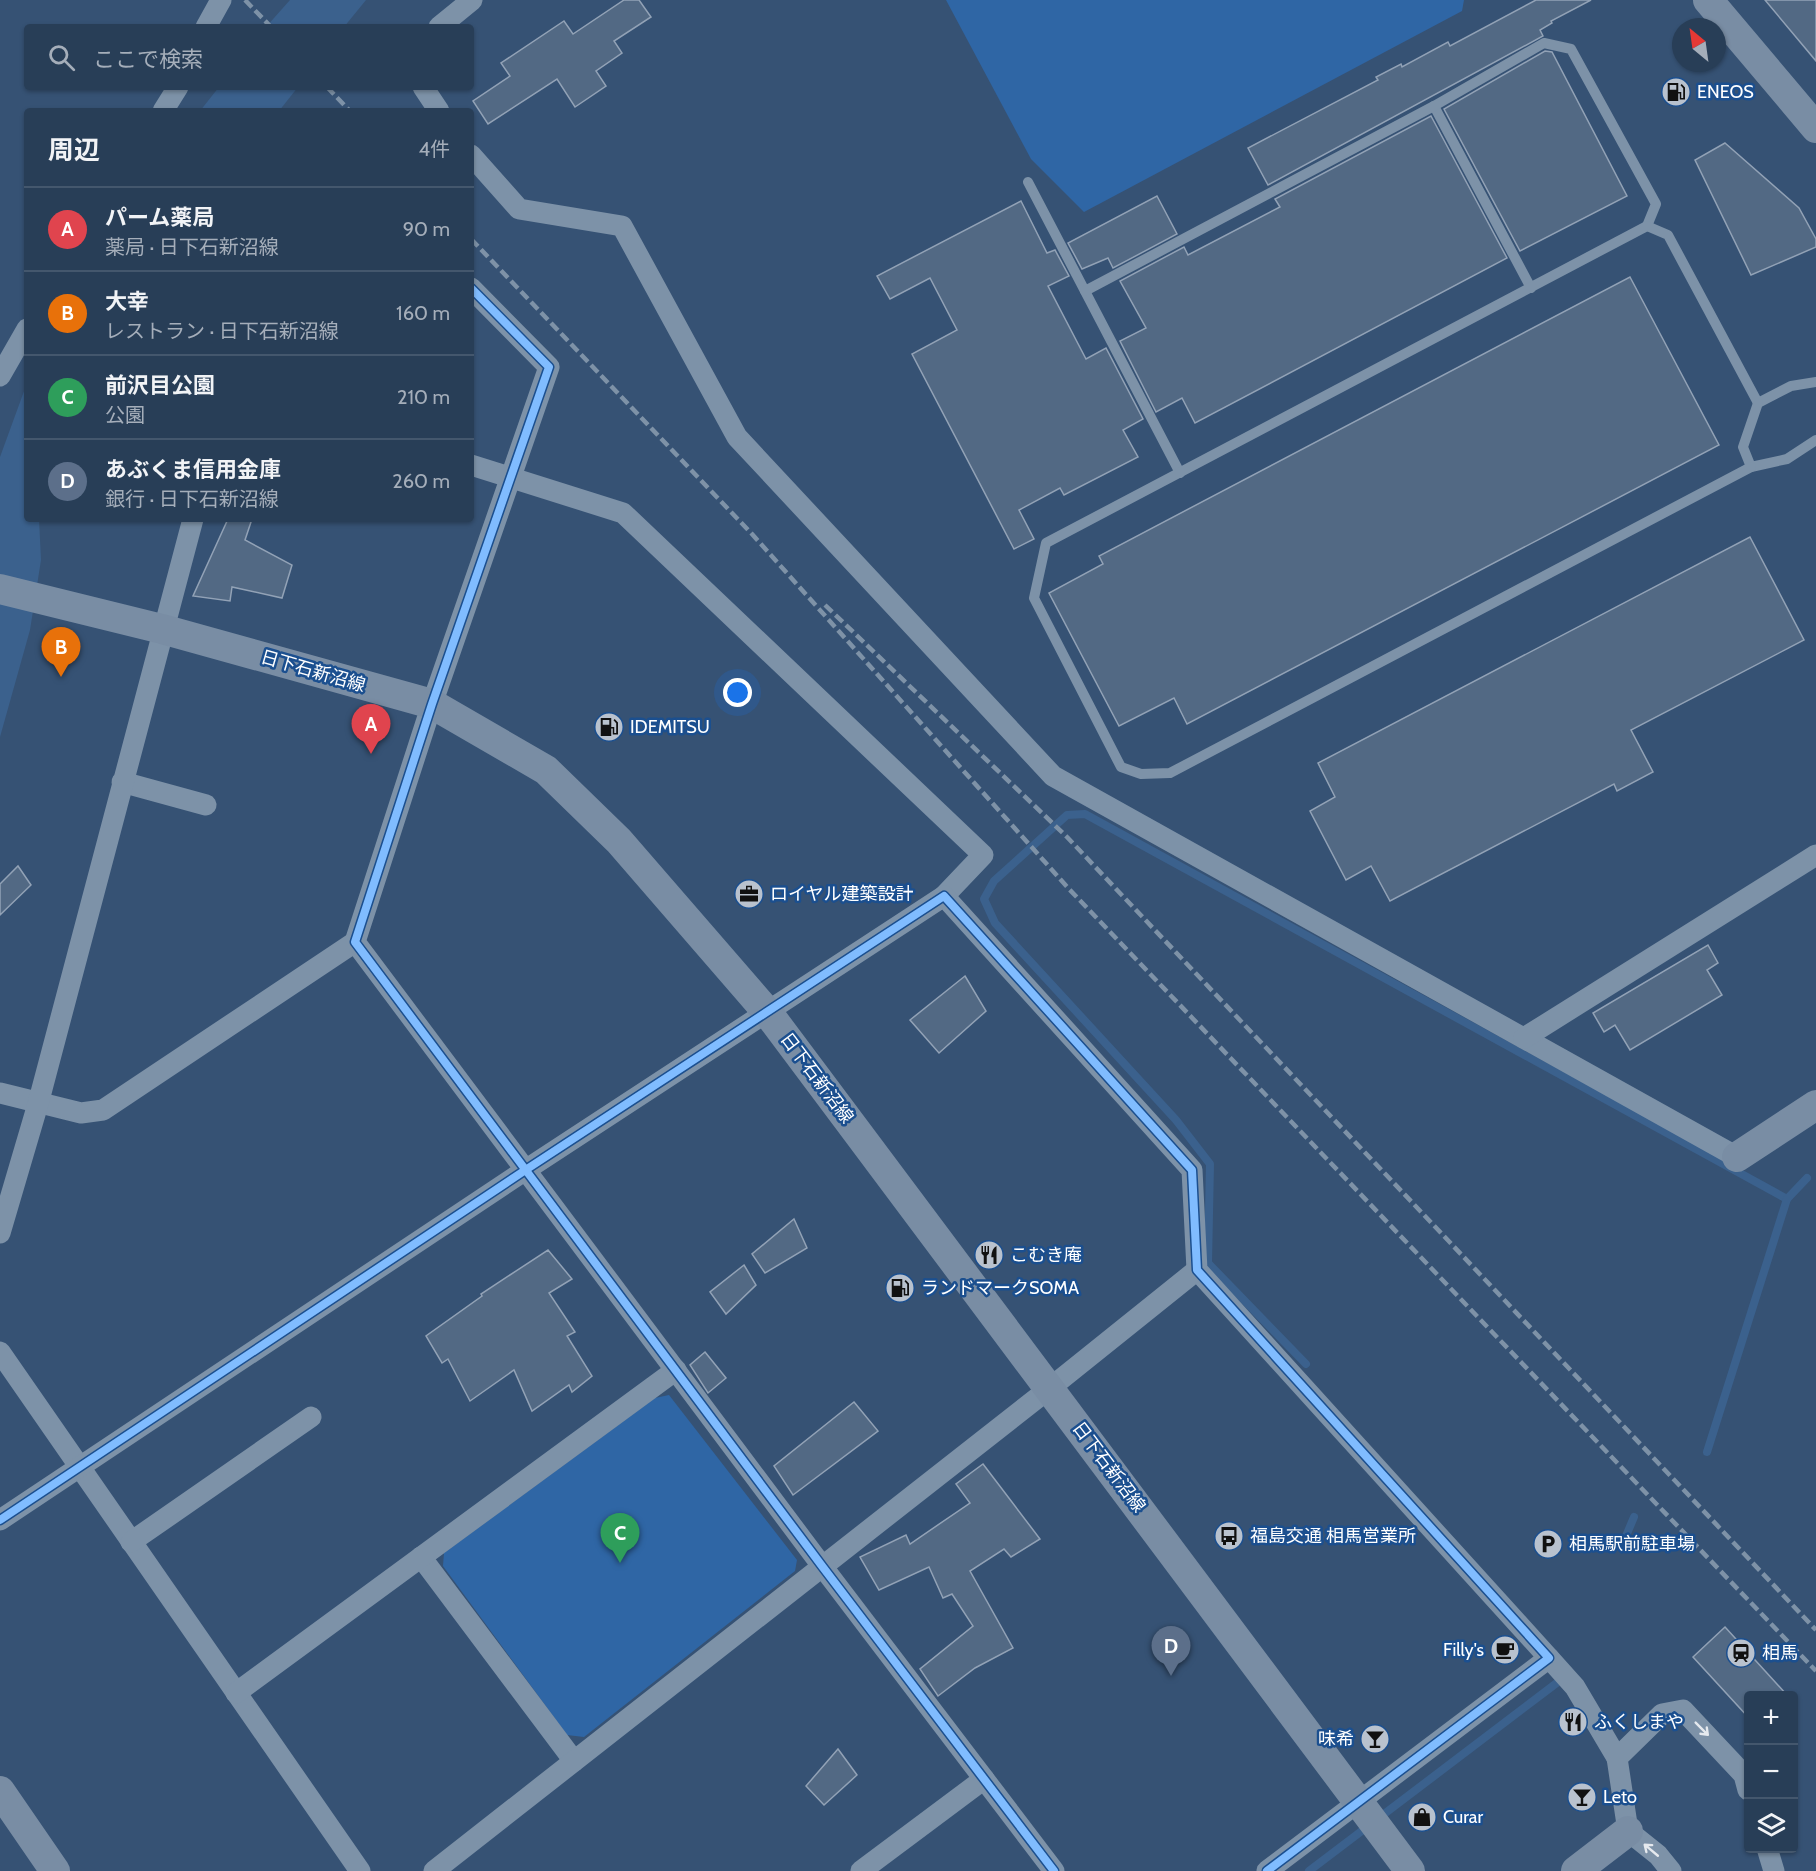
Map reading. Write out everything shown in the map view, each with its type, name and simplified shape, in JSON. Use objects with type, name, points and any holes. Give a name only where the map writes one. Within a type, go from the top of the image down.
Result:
[{"type":"main road","points":[[1708,0],[1816,128]]},
{"type":"main road","name":"日下石新沼線","points":[[0,589],[162,629],[432,704],[546,770],[619,841],[768,1013],[1410,1871]]},
{"type":"main road","points":[[1737,1157],[1816,1105]]},
{"type":"main road","points":[[0,1791],[55,1871]]},
{"type":"main road","points":[[1576,1871],[1629,1831]]},
{"type":"street","points":[[208,24],[220,0]]},
{"type":"street","points":[[443,24],[472,0]]},
{"type":"street","points":[[165,108],[176,90]]},
{"type":"street","points":[[425,90],[437,108]]},
{"type":"street","points":[[474,159],[519,209],[622,226],[737,437],[1053,776],[1737,1157]]},
{"type":"street","points":[[0,1093],[81,1113],[103,1110],[355,942],[432,704],[549,367],[474,291]]},
{"type":"street","points":[[0,376],[24,334]]},
{"type":"street","points":[[0,1520],[527,1169],[944,897],[983,855],[623,513],[474,466]]},
{"type":"street","points":[[0,1233],[38,1104],[192,522]]},
{"type":"street","points":[[122,782],[206,805]]},
{"type":"street","points":[[1524,1038],[1816,855]]},
{"type":"street","points":[[944,897],[1191,1170],[1197,1270],[1575,1687],[1617,1758],[1629,1831],[1658,1855],[1671,1871]]},
{"type":"street","points":[[355,942],[822,1566],[1054,1871]]},
{"type":"street","points":[[434,1871],[1197,1270]]},
{"type":"street","points":[[0,1352],[360,1871]]},
{"type":"street","points":[[236,1693],[676,1370]]},
{"type":"street","points":[[131,1542],[311,1417]]},
{"type":"street","points":[[422,1557],[574,1761]]},
{"type":"street","points":[[1267,1871],[1370,1816],[1549,1658]]},
{"type":"street","points":[[1617,1758],[1662,1714],[1683,1710],[1744,1775]]},
{"type":"street","points":[[861,1871],[984,1779]]},
{"type":"street","points":[[1769,1853],[1774,1871]]},
{"type":"lane","points":[[1084,291],[1434,106],[1544,43],[1571,49],[1656,204],[1647,226],[1046,543],[1034,598],[1121,767],[1141,774],[1170,773],[1751,467],[1787,459],[1816,440]]},
{"type":"lane","points":[[1434,106],[1531,288]]},
{"type":"lane","points":[[1028,182],[1180,473]]},
{"type":"lane","points":[[1647,226],[1668,235],[1758,403]]},
{"type":"lane","points":[[1751,467],[1743,447],[1758,403],[1791,386],[1816,382]]},
{"type":"shaded area","points":[[290,0],[366,0],[346,24],[269,24]]},
{"type":"shaded area","points":[[946,0],[1464,0],[1462,11],[1084,212],[1031,159]]},
{"type":"shaded area","points":[[217,90],[296,90],[281,108],[202,108]]},
{"type":"shaded area","points":[[24,391],[24,522],[39,522],[41,560],[30,630],[0,737],[0,457]]},
{"type":"shaded area","points":[[669,1395],[797,1560],[795,1571],[584,1737],[567,1735],[443,1566],[444,1553],[655,1398]]},
{"type":"building","points":[[624,0],[639,0],[651,17],[614,41],[622,53],[596,71],[606,86],[575,107],[557,79],[488,124],[473,101],[510,76],[501,63],[564,21],[573,34]]},
{"type":"building","points":[[1536,0],[1591,0],[1551,21],[1552,23],[1540,30],[1543,36],[1268,185],[1248,148],[1378,80],[1376,77],[1401,64],[1402,67],[1448,42],[1450,46]]},
{"type":"building","points":[[1765,0],[1816,0],[1816,61]]},
{"type":"building","points":[[1545,51],[1552,52],[1627,196],[1520,251],[1444,109]]},
{"type":"building","points":[[1431,116],[1507,258],[1195,423],[1182,398],[1156,412],[1120,341],[1146,328],[1120,281],[1184,247],[1188,255],[1280,207],[1275,199]]},
{"type":"building","points":[[1725,143],[1799,208],[1816,239],[1816,247],[1751,275],[1695,160]]},
{"type":"building","points":[[1157,196],[1177,234],[1113,268],[1108,258],[1082,269],[1068,243]]},
{"type":"building","points":[[1021,201],[1047,253],[1055,250],[1069,276],[1048,286],[1086,359],[1106,348],[1143,419],[1123,430],[1138,457],[1064,495],[1060,488],[1019,510],[1034,539],[1014,549],[912,354],[957,330],[930,278],[890,299],[877,276]]},
{"type":"building","points":[[1630,277],[1719,445],[1187,724],[1174,698],[1119,726],[1049,593],[1103,564],[1099,556]]},
{"type":"building","points":[[227,522],[251,522],[245,540],[292,565],[282,598],[232,587],[230,601],[193,596]]},
{"type":"building","points":[[1750,537],[1804,640],[1631,730],[1653,772],[1617,791],[1614,784],[1390,901],[1371,866],[1346,880],[1310,811],[1335,797],[1318,763]]},
{"type":"building","points":[[18,866],[31,885],[0,915],[0,884]]},
{"type":"building","points":[[1708,945],[1718,963],[1707,970],[1722,995],[1630,1050],[1615,1025],[1604,1032],[1593,1013]]},
{"type":"building","points":[[965,976],[986,1011],[939,1053],[910,1020]]},
{"type":"building","points":[[794,1219],[807,1248],[765,1273],[752,1254]]},
{"type":"building","points":[[548,1250],[572,1279],[549,1293],[575,1332],[567,1336],[592,1376],[572,1392],[569,1385],[532,1411],[514,1370],[470,1401],[448,1359],[442,1363],[426,1336],[482,1296],[481,1294]]},
{"type":"building","points":[[744,1265],[756,1285],[726,1314],[710,1292]]},
{"type":"building","points":[[705,1352],[726,1378],[708,1393],[690,1365]]},
{"type":"building","points":[[854,1402],[878,1431],[793,1495],[774,1466]]},
{"type":"building","points":[[983,1464],[1040,1539],[1011,1557],[1004,1549],[970,1571],[1013,1648],[975,1668],[938,1696],[920,1669],[973,1626],[952,1594],[943,1598],[929,1567],[879,1590],[860,1557],[906,1535],[910,1544],[970,1503],[956,1484]]},
{"type":"building","points":[[1725,1627],[1783,1691],[1744,1691],[1744,1713],[1693,1657]]},
{"type":"building","points":[[838,1749],[857,1775],[824,1805],[806,1786]]},
{"type":"waterway","points":[[1306,1364],[1208,1263],[1210,1164],[1176,1120],[995,923],[984,899],[994,881],[1067,815],[1085,814],[1787,1199]]},
{"type":"waterway","points":[[1707,1452],[1787,1199],[1807,1178]]},
{"type":"waterway","points":[[1626,1536],[1634,1517]]},
{"type":"waterway","points":[[1309,1871],[1558,1682]]},
{"type":"railway","points":[[245,0],[268,24]]},
{"type":"railway","points":[[330,90],[347,108]]},
{"type":"railway","points":[[474,242],[752,534],[1069,889],[1816,1671]]},
{"type":"railway","points":[[825,605],[1067,837],[1816,1630]]},
{"type":"cycle path","points":[[474,291],[549,367],[432,704],[355,942],[822,1566],[1054,1871]]},
{"type":"cycle path","points":[[0,1520],[527,1169],[944,896],[1192,1170],[1197,1270],[1549,1658],[1267,1871]]},
{"type":"place","name":"ENEOS","points":[[1676,92]]},
{"type":"place","name":"大幸","points":[[61,677]]},
{"type":"place","name":"IDEMITSU","points":[[609,727]]},
{"type":"place","name":"パーム薬局","points":[[371,754]]},
{"type":"place","name":"ロイヤル建築設計","points":[[749,894]]},
{"type":"place","name":"こむき庵","points":[[989,1255]]},
{"type":"place","name":"ランドマークSOMA","points":[[900,1288]]},
{"type":"place","name":"福島交通 相馬営業所","points":[[1229,1536]]},
{"type":"place","name":"相馬駅前駐車場","points":[[1548,1544]]},
{"type":"place","name":"前沢目公園","points":[[620,1563]]},
{"type":"place","name":"Filly's","points":[[1505,1650]]},
{"type":"place","name":"相馬","points":[[1741,1653]]},
{"type":"place","name":"あぶくま信用金庫","points":[[1171,1676]]},
{"type":"place","name":"ふくしまや","points":[[1573,1722]]},
{"type":"place","name":"味希","points":[[1375,1739]]},
{"type":"place","name":"Leto","points":[[1582,1797]]},
{"type":"place","name":"Curar","points":[[1422,1817]]}]
